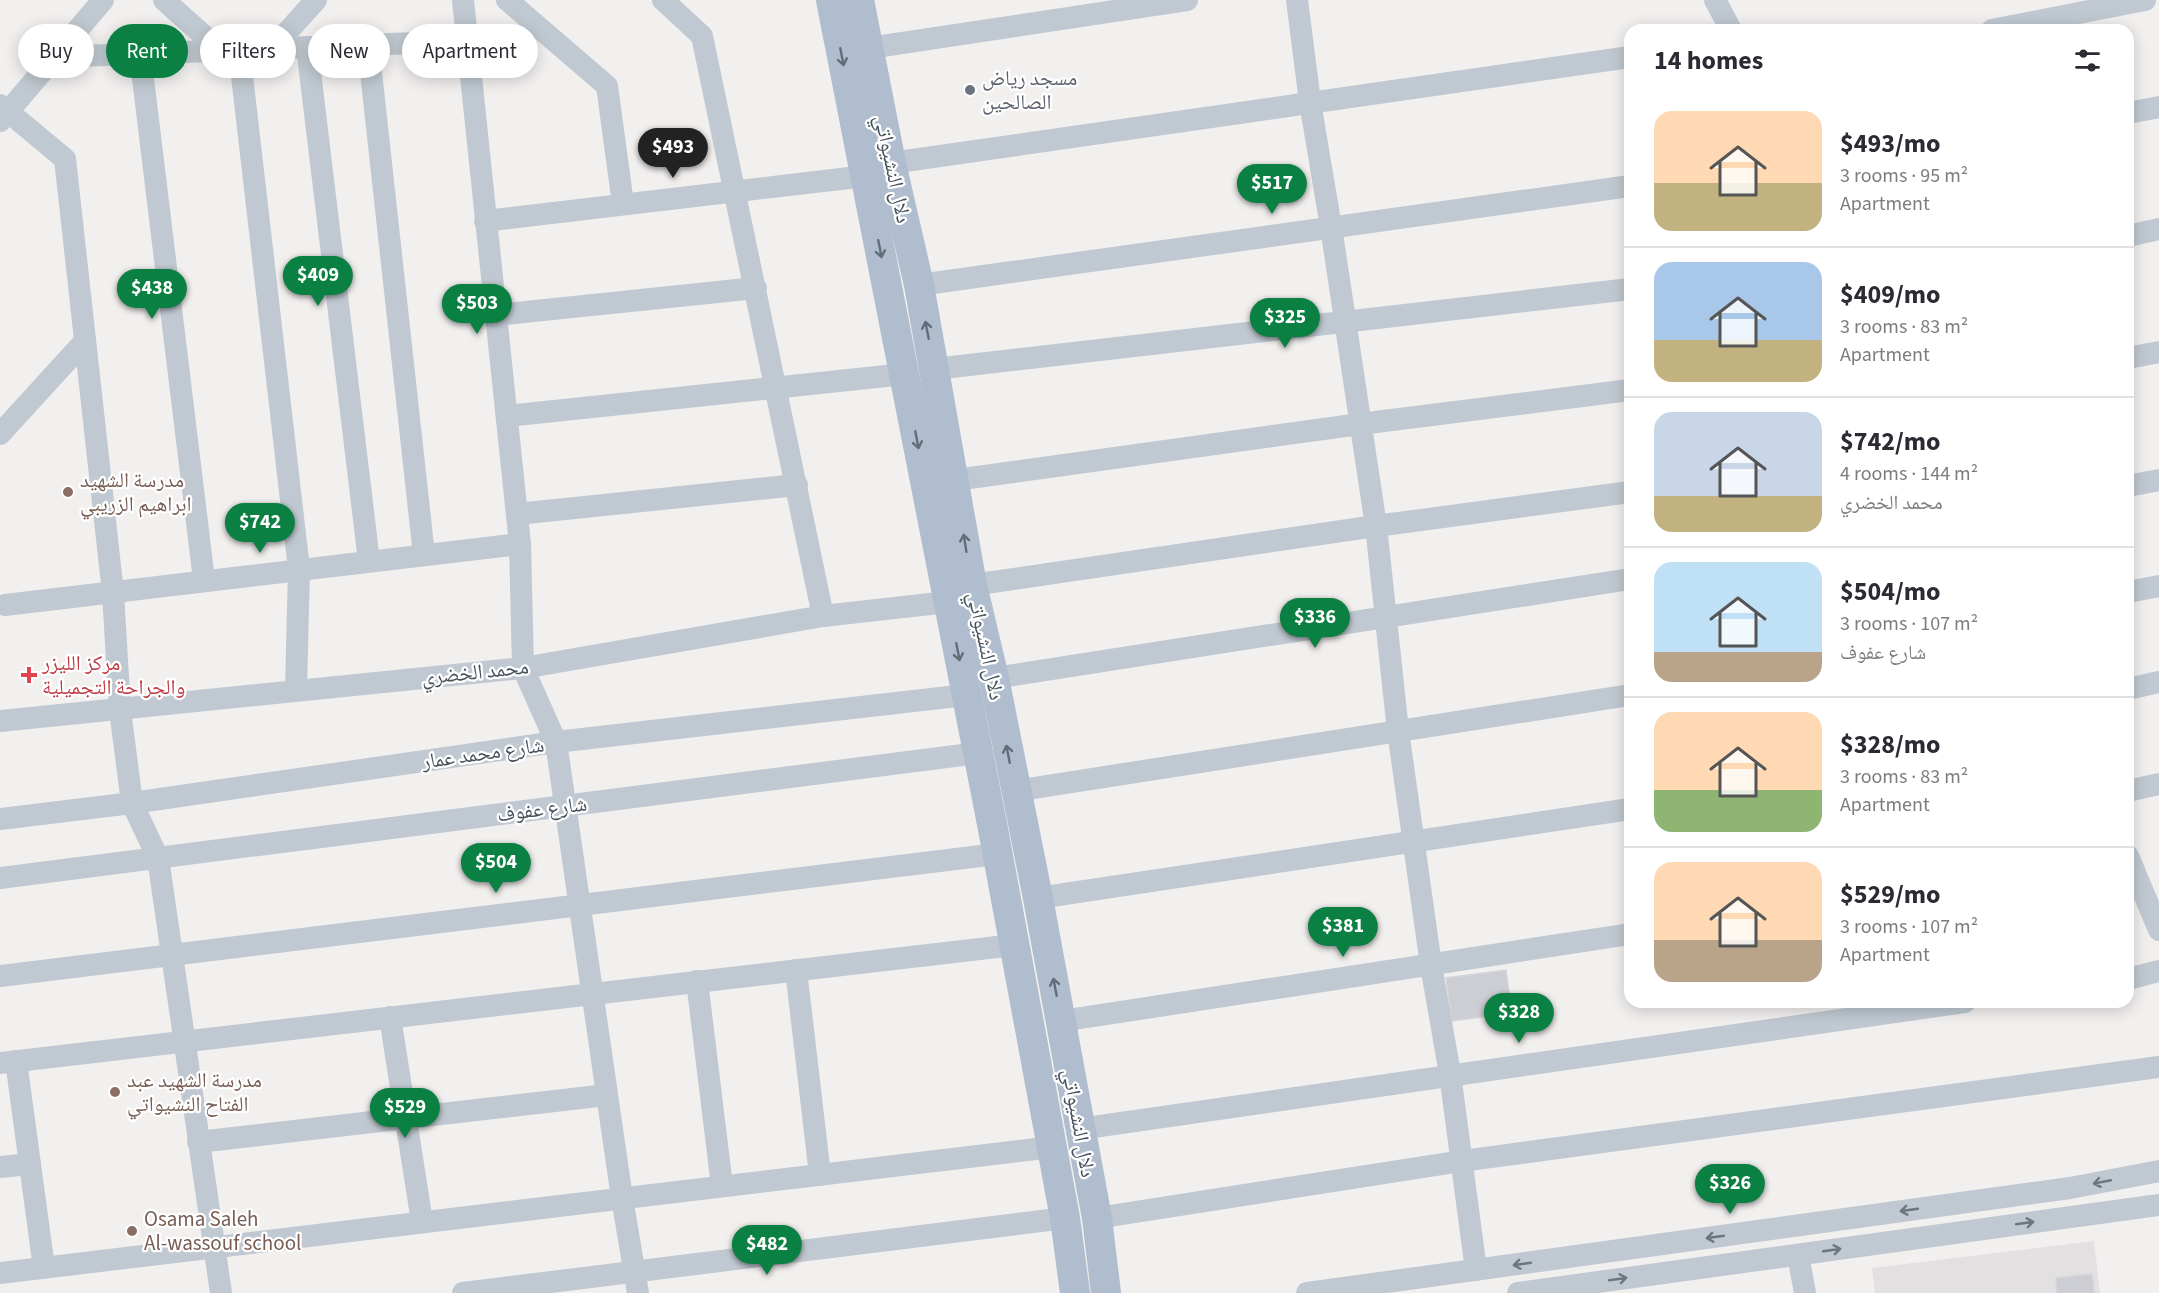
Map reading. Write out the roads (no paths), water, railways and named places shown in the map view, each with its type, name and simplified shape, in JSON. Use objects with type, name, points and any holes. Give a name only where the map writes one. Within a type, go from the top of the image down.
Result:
[{"type":"main road","name":"دلال النشيواتي","points":[[831,0],[878,170],[919,285],[955,480],[965,594],[966,695],[998,854],[1065,1218],[1075,1293]]},
{"type":"main road","name":"دلال النشيواتي","points":[[859,0],[869,48],[878,170],[905,374],[965,594],[994,678],[1038,898],[1097,1218],[1106,1293]]},
{"type":"street","points":[[82,24],[103,0]]},
{"type":"street","points":[[164,0],[200,28]]},
{"type":"street","points":[[295,24],[316,0]]},
{"type":"street","points":[[463,0],[465,24]]},
{"type":"street","points":[[663,0],[702,36],[823,616]]},
{"type":"street","points":[[869,48],[1187,0]]},
{"type":"street","points":[[1297,0],[1310,102],[1376,526],[1398,730],[1431,965],[1450,1074],[1476,1270]]},
{"type":"street","points":[[1715,0],[1728,24]]},
{"type":"street","points":[[2023,24],[2145,0]]},
{"type":"street","points":[[514,2],[607,86],[623,204]]},
{"type":"street","points":[[296,48],[307,47],[369,561]]},
{"type":"street","points":[[485,221],[736,192],[1310,102],[1624,58]]},
{"type":"street","points":[[35,78],[3,113],[65,159],[113,593],[120,710],[132,803],[158,858],[221,1293]]},
{"type":"street","points":[[143,78],[204,580]]},
{"type":"street","points":[[234,78],[299,569],[296,689]]},
{"type":"street","points":[[372,78],[424,555]]},
{"type":"street","points":[[470,78],[520,544],[523,668],[556,742],[622,1198],[637,1282]]},
{"type":"street","points":[[2134,112],[2159,107]]},
{"type":"street","points":[[919,285],[1624,187]]},
{"type":"street","points":[[2134,235],[2159,229]]},
{"type":"street","points":[[496,315],[756,288]]},
{"type":"street","points":[[934,369],[1624,290]]},
{"type":"street","points":[[0,434],[85,341]]},
{"type":"street","points":[[2134,357],[2159,352]]},
{"type":"street","points":[[507,416],[905,374]]},
{"type":"street","points":[[955,480],[1360,424],[1624,391]]},
{"type":"street","points":[[2134,485],[2159,480]]},
{"type":"street","points":[[517,514],[796,485]]},
{"type":"street","name":"محمد الخضري","points":[[0,721],[120,710],[296,689],[523,668],[823,616],[1376,526],[1624,493]]},
{"type":"street","points":[[5,605],[520,544]]},
{"type":"street","points":[[994,678],[1624,580]]},
{"type":"street","points":[[2134,591],[2159,586]]},
{"type":"street","points":[[2134,688],[2159,682]]},
{"type":"street","name":"شارع محمد عمار","points":[[0,819],[132,803],[556,742],[966,695]]},
{"type":"street","points":[[1015,791],[1624,696]]},
{"type":"street","name":"شارع عفوف","points":[[0,878],[978,753]]},
{"type":"street","points":[[2134,790],[2159,784]]},
{"type":"street","points":[[1038,898],[1624,810]]},
{"type":"street","points":[[0,976],[998,854]]},
{"type":"street","points":[[2134,867],[2153,900],[2159,930]]},
{"type":"street","points":[[1061,1021],[1624,935]]},
{"type":"street","points":[[44,1268],[30,1164],[8,1062],[1014,945]]},
{"type":"street","points":[[795,970],[820,1174]]},
{"type":"street","points":[[2134,977],[2159,971]]},
{"type":"street","points":[[697,981],[722,1186]]},
{"type":"street","points":[[1079,1129],[1922,1008]]},
{"type":"street","points":[[390,1017],[422,1222]]},
{"type":"street","points":[[1097,1218],[1462,1161],[2159,1067]]},
{"type":"street","points":[[198,1142],[608,1095]]},
{"type":"street","points":[[0,1273],[1052,1147]]},
{"type":"street","points":[[0,1167],[30,1164]]},
{"type":"street","points":[[1307,1293],[2070,1188],[2159,1171]]},
{"type":"street","points":[[1518,1293],[2159,1205]]},
{"type":"street","points":[[463,1293],[637,1282],[1065,1218]]},
{"type":"street","points":[[1798,1255],[1804,1293]]},
{"type":"place","name":"مسجد رياض الصالحين","points":[[970,90]]},
{"type":"place","name":"مدرسة الشهيد ابراهيم الزريبي","points":[[68,492]]},
{"type":"place","name":"مركز الليزر والجراحة التجميلية","points":[[29,675]]},
{"type":"place","name":"مدرسة الشهيد عبد الفتاح النشيواتي","points":[[115,1092]]},
{"type":"place","name":"Osama Saleh Al-wassouf school","points":[[132,1231]]}]
